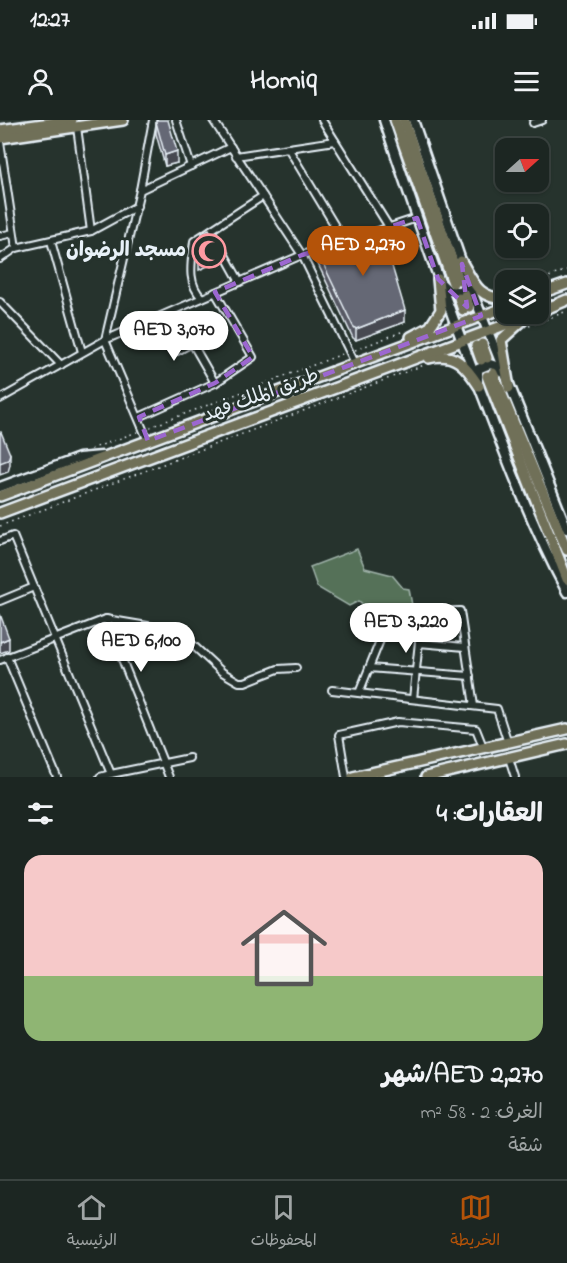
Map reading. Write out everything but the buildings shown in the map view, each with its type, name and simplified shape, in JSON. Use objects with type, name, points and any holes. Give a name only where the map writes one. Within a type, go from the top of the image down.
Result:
[{"type":"main road","points":[[0,130],[46,122],[123,120]]},
{"type":"main road","points":[[387,121],[456,282],[404,120]]},
{"type":"main road","points":[[0,140],[75,123]]},
{"type":"main road","points":[[461,263],[480,292],[488,298],[495,298]]},
{"type":"main road","points":[[376,355],[436,321],[441,310],[438,279]]},
{"type":"main road","points":[[549,290],[567,284]]},
{"type":"main road","points":[[462,297],[466,308]]},
{"type":"main road","points":[[549,307],[567,300]]},
{"type":"main road","name":"طريق الملك فهد","points":[[0,496],[495,311]]},
{"type":"main road","name":"طريق الملك فهد","points":[[0,513],[506,324]]},
{"type":"main road","points":[[509,388],[501,340],[520,324]]},
{"type":"main road","points":[[479,345],[484,359]]},
{"type":"main road","points":[[380,371],[438,355],[448,356],[466,366],[479,386]]},
{"type":"main road","points":[[567,550],[490,374],[567,579]]},
{"type":"main road","points":[[353,777],[566,729]]},
{"type":"main road","points":[[426,777],[567,744]]},
{"type":"street","points":[[148,441],[105,340],[138,206],[153,120]]},
{"type":"street","points":[[176,120],[191,166]]},
{"type":"street","points":[[213,120],[302,255],[355,363]]},
{"type":"street","points":[[322,120],[389,227]]},
{"type":"street","points":[[413,120],[461,263],[567,529]]},
{"type":"street","points":[[533,123],[542,120]]},
{"type":"street","points":[[387,121],[417,218],[461,340],[544,549],[567,592]]},
{"type":"street","points":[[75,123],[91,231]]},
{"type":"street","points":[[0,140],[16,248]]},
{"type":"street","points":[[236,156],[335,141]]},
{"type":"street","points":[[140,190],[231,147]]},
{"type":"street","points":[[288,148],[344,241]]},
{"type":"street","points":[[202,298],[197,293],[190,275],[194,241],[263,196]]},
{"type":"street","points":[[0,259],[16,248],[91,231],[138,206]]},
{"type":"street","points":[[366,234],[417,218]]},
{"type":"street","points":[[211,230],[240,282]]},
{"type":"street","points":[[0,236],[14,233]]},
{"type":"street","points":[[0,399],[105,340],[302,255],[355,238]]},
{"type":"street","points":[[51,241],[82,352]]},
{"type":"street","points":[[438,279],[449,291],[461,291],[465,286],[461,263]]},
{"type":"street","points":[[139,417],[215,382],[253,357],[215,292]]},
{"type":"street","points":[[0,302],[61,365]]},
{"type":"street","points":[[155,319],[177,351],[192,344],[215,382]]},
{"type":"street","points":[[479,386],[478,369],[490,364],[496,366],[506,378]]},
{"type":"street","points":[[0,487],[79,458],[109,456]]},
{"type":"street","points":[[0,541],[13,536],[111,774]]},
{"type":"street","points":[[0,601],[34,587]]},
{"type":"street","points":[[359,693],[391,613],[460,611],[474,706]]},
{"type":"street","points":[[413,699],[422,612]]},
{"type":"street","points":[[106,619],[169,777]]},
{"type":"street","points":[[57,777],[4,658],[106,619],[171,630],[191,641],[222,672],[238,682],[245,682],[278,669],[296,668]]},
{"type":"street","points":[[419,643],[465,647]]},
{"type":"street","points":[[369,668],[470,676]]},
{"type":"street","points":[[332,690],[497,709],[508,743]]},
{"type":"street","points":[[346,777],[339,735],[398,722],[476,729],[484,749]]},
{"type":"street","points":[[100,777],[189,758]]},
{"type":"street","points":[[509,758],[514,777]]},
{"type":"path","points":[[549,277],[567,270]]},
{"type":"path","points":[[527,327],[567,312]]},
{"type":"path","points":[[82,453],[409,329]]},
{"type":"path","points":[[0,526],[428,364]]},
{"type":"highlighted area","points":[[417,218],[438,279],[467,307],[462,264],[481,316],[148,441],[139,417],[215,383],[253,357],[215,292],[302,255]]},
{"type":"green space","points":[[357,549],[365,568],[392,575],[403,588],[409,589],[412,605],[407,610],[389,610],[376,616],[359,601],[349,606],[317,587],[310,567]]},
{"type":"tunnel","points":[[469,307],[482,342]]},
{"type":"tunnel","points":[[463,310],[475,344]]},
{"type":"place","name":"مسجد الرضوان","points":[[209,251]]}]
